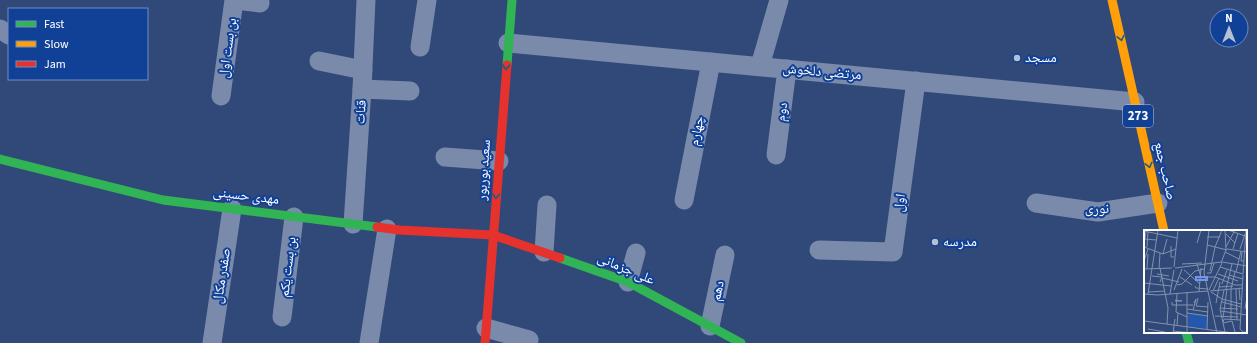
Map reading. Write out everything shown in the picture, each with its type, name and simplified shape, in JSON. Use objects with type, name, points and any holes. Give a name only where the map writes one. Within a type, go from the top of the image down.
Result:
[{"type":"street","points":[[234,0],[260,3]]},
{"type":"street","name":"بن بست اول","points":[[221,96],[234,0]]},
{"type":"street","name":"قنات","points":[[353,224],[366,0]]},
{"type":"street","points":[[420,47],[427,0]]},
{"type":"street","name":"سعید بوربور","points":[[485,336],[512,0]]},
{"type":"street","points":[[760,66],[779,0]]},
{"type":"street","name":"صاحب جمع","points":[[1112,0],[1164,230]]},
{"type":"street","name":"مرتضی دلخوش","points":[[508,43],[1135,102]]},
{"type":"street","points":[[319,61],[363,70]]},
{"type":"street","name":"چهارم","points":[[684,200],[711,62]]},
{"type":"street","name":"دوم","points":[[776,155],[787,69]]},
{"type":"street","name":"اول","points":[[819,250],[893,252],[916,81]]},
{"type":"street","points":[[362,89],[410,91]]},
{"type":"street","points":[[445,158],[499,161]]},
{"type":"street","name":"مهدی حسینی","points":[[0,159],[163,200],[387,229],[494,235]]},
{"type":"street","name":"نوری","points":[[1036,203],[1098,212],[1158,203]]},
{"type":"street","points":[[544,252],[547,204]]},
{"type":"street","name":"صفدر مکال","points":[[212,343],[232,208]]},
{"type":"street","name":"بن بست یکم","points":[[282,317],[294,216]]},
{"type":"street","points":[[369,343],[387,229]]},
{"type":"street","name":"علی جزمانی","points":[[494,235],[628,282],[741,343]]},
{"type":"street","points":[[628,282],[636,253]]},
{"type":"street","name":"دهم","points":[[710,326],[725,255]]},
{"type":"street","points":[[1186,333],[1189,343]]},
{"type":"street","points":[[485,336],[529,340]]},
{"type":"traffic: fast","points":[[507,65],[512,0]]},
{"type":"traffic: fast","points":[[0,159],[163,200],[377,227]]},
{"type":"traffic: fast","points":[[560,258],[628,282],[741,343]]},
{"type":"traffic: fast","points":[[1186,333],[1189,343]]},
{"type":"traffic: slow","points":[[1112,0],[1164,230]]},
{"type":"traffic: jam","points":[[485,343],[507,65]]},
{"type":"traffic: jam","points":[[377,227],[399,230],[493,235],[560,258]]},
{"type":"place","name":"مسجد","points":[[1017,58]]},
{"type":"place","name":"مدرسه","points":[[935,242]]}]
